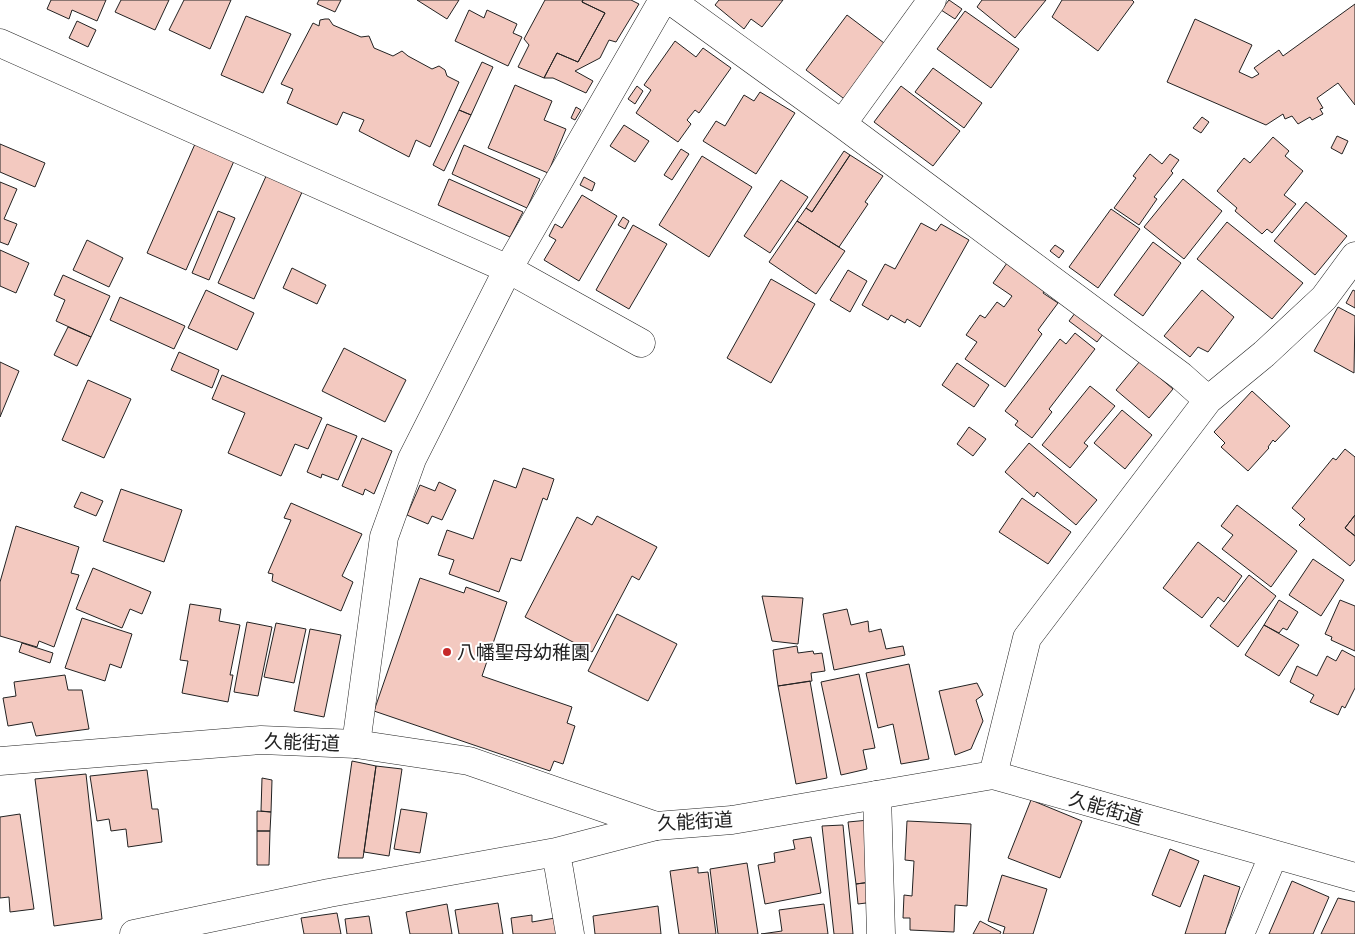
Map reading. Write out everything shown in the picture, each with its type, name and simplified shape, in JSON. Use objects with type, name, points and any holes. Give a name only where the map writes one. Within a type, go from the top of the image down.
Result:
[{"type":"street","points":[[356,744],[384,537],[412,459],[508,269],[663,0]]},
{"type":"street","points":[[670,0],[842,124],[1181,376],[1208,400]]},
{"type":"street","points":[[842,124],[932,0]]},
{"type":"street","points":[[0,43],[508,269],[641,343]]},
{"type":"street","points":[[993,775],[1027,638],[1208,400],[1264,354],[1324,298],[1355,256]]},
{"type":"street","name":"久能街道","points":[[0,761],[260,740],[356,744],[469,761],[656,826],[732,820],[993,775],[1272,856],[1355,877]]},
{"type":"street","points":[[877,795],[881,934]]},
{"type":"street","points":[[134,934],[280,902],[556,852],[656,826]]},
{"type":"street","points":[[556,852],[570,934]]},
{"type":"street","points":[[1240,934],[1272,856]]},
{"type":"building","points":[[51,0],[106,0],[97,21],[72,10],[69,19],[47,9]]},
{"type":"building","points":[[121,0],[169,0],[155,30],[115,12]]},
{"type":"building","points":[[184,0],[231,0],[210,49],[169,30]]},
{"type":"building","points":[[319,0],[341,0],[335,12],[317,4]]},
{"type":"building","points":[[417,0],[459,0],[447,19]]},
{"type":"building","points":[[545,0],[583,0],[582,2],[605,13],[578,62],[557,53],[544,78],[518,67],[529,45],[524,39]]},
{"type":"building","points":[[583,0],[631,0],[639,4],[616,42],[609,40],[600,58],[575,71],[593,81],[586,93],[553,78],[544,78],[557,53],[578,62],[605,13],[582,2]]},
{"type":"building","points":[[719,0],[783,0],[762,27],[751,19],[744,29],[715,5]]},
{"type":"building","points":[[949,0],[962,9],[955,19],[941,10]]},
{"type":"building","points":[[982,0],[1046,0],[1015,38],[977,7]]},
{"type":"building","points":[[1062,0],[1132,0],[1134,2],[1098,51],[1052,17]]},
{"type":"building","points":[[1355,4],[1355,105],[1338,83],[1317,98],[1323,108],[1320,109],[1323,114],[1312,120],[1310,117],[1298,124],[1292,116],[1285,119],[1283,114],[1266,125],[1167,82],[1195,19],[1252,45],[1239,72],[1252,78],[1259,74],[1254,68],[1279,50],[1283,56]]},
{"type":"building","points":[[469,10],[484,18],[487,10],[517,24],[513,33],[522,37],[508,66],[455,41]]},
{"type":"building","points":[[965,11],[1019,49],[991,88],[937,49]]},
{"type":"building","points":[[847,15],[888,46],[847,101],[806,70]]},
{"type":"building","points":[[246,16],[291,34],[263,93],[221,75]]},
{"type":"building","points":[[329,19],[333,25],[361,37],[369,36],[374,48],[393,56],[402,51],[432,69],[439,66],[445,70],[447,76],[459,82],[430,147],[416,140],[409,157],[359,131],[364,120],[343,112],[337,125],[287,103],[293,89],[281,84],[313,23],[319,26],[320,20]]},
{"type":"building","points":[[77,21],[96,30],[88,47],[69,38]]},
{"type":"building","points":[[675,41],[696,57],[703,48],[731,68],[699,113],[695,110],[687,120],[691,124],[678,142],[636,113],[651,90],[644,85]]},
{"type":"building","points":[[482,62],[493,67],[471,115],[459,110]]},
{"type":"building","points":[[933,68],[982,103],[964,128],[915,92]]},
{"type":"building","points":[[515,85],[552,101],[544,120],[566,129],[548,173],[488,148]]},
{"type":"building","points":[[637,86],[643,91],[635,104],[628,99]]},
{"type":"building","points":[[901,86],[960,131],[933,166],[874,122]]},
{"type":"building","points":[[760,92],[795,113],[756,174],[703,141],[716,121],[725,126],[744,95],[754,101]]},
{"type":"building","points":[[576,107],[581,110],[575,120],[571,118]]},
{"type":"building","points":[[459,110],[471,115],[444,171],[433,165]]},
{"type":"building","points":[[1202,117],[1209,122],[1201,133],[1193,128]]},
{"type":"building","points":[[624,125],[649,141],[635,162],[610,146]]},
{"type":"building","points":[[1337,136],[1348,141],[1342,154],[1331,148]]},
{"type":"building","points":[[1273,137],[1289,151],[1285,156],[1303,171],[1284,195],[1296,204],[1272,233],[1267,229],[1262,234],[1235,211],[1237,208],[1217,191],[1244,158],[1250,163]]},
{"type":"building","points":[[0,144],[45,163],[35,187],[0,172]]},
{"type":"building","points":[[195,144],[234,161],[186,270],[147,253]]},
{"type":"building","points":[[464,145],[540,179],[527,208],[452,174]]},
{"type":"building","points":[[681,149],[689,154],[672,180],[664,175]]},
{"type":"building","points":[[844,151],[850,155],[812,212],[806,208]]},
{"type":"building","points":[[1150,154],[1162,164],[1170,154],[1179,160],[1171,171],[1173,173],[1154,197],[1157,199],[1139,225],[1114,208],[1136,178],[1133,176]]},
{"type":"building","points":[[850,155],[883,176],[865,202],[868,204],[839,247],[797,221],[806,208],[812,212]]},
{"type":"building","points":[[702,156],[752,187],[709,257],[659,225]]},
{"type":"building","points":[[267,174],[303,190],[254,299],[218,283]]},
{"type":"building","points":[[584,177],[595,183],[592,191],[580,185]]},
{"type":"building","points":[[449,179],[523,212],[510,237],[438,205]]},
{"type":"building","points":[[1183,179],[1222,211],[1184,259],[1144,227]]},
{"type":"building","points":[[781,180],[808,197],[770,253],[744,236]]},
{"type":"building","points":[[0,182],[17,189],[4,219],[17,224],[8,245],[0,242]]},
{"type":"building","points":[[582,195],[617,216],[579,281],[544,260],[556,240],[549,236],[555,224],[562,228]]},
{"type":"building","points":[[1306,202],[1347,236],[1315,275],[1274,241]]},
{"type":"building","points":[[1111,209],[1140,229],[1098,288],[1069,267]]},
{"type":"building","points":[[218,211],[235,218],[209,280],[192,273]]},
{"type":"building","points":[[623,217],[629,221],[625,229],[618,225]]},
{"type":"building","points":[[797,221],[845,251],[816,294],[769,262]]},
{"type":"building","points":[[1227,222],[1303,283],[1272,319],[1197,259]]},
{"type":"building","points":[[921,223],[936,231],[941,224],[969,240],[920,327],[907,319],[905,323],[891,315],[888,320],[862,305],[885,264],[895,269]]},
{"type":"building","points":[[633,225],[667,244],[629,309],[596,290]]},
{"type":"building","points":[[87,240],[123,258],[109,287],[73,270]]},
{"type":"building","points":[[1153,242],[1181,263],[1143,316],[1114,295]]},
{"type":"building","points":[[1055,245],[1064,251],[1059,258],[1050,251]]},
{"type":"building","points":[[0,250],[29,263],[16,293],[0,286]]},
{"type":"building","points":[[1007,263],[1045,290],[1043,293],[1058,303],[1038,330],[1042,334],[1005,387],[965,359],[977,342],[966,335],[980,315],[985,318],[997,302],[1004,307],[1012,296],[993,283]]},
{"type":"building","points":[[292,268],[326,285],[317,304],[283,288]]},
{"type":"building","points":[[848,270],[867,281],[850,312],[830,300]]},
{"type":"building","points":[[63,275],[110,296],[91,337],[56,321],[65,300],[54,295]]},
{"type":"building","points":[[771,279],[815,304],[771,383],[727,358]]},
{"type":"building","points":[[206,290],[254,313],[237,350],[188,328]]},
{"type":"building","points":[[1202,290],[1234,317],[1208,352],[1198,347],[1190,357],[1164,336]]},
{"type":"building","points":[[1353,290],[1355,291],[1355,308],[1346,303]]},
{"type":"building","points":[[120,297],[185,326],[174,349],[110,320]]},
{"type":"building","points":[[1338,307],[1355,316],[1354,373],[1314,351]]},
{"type":"building","points":[[1079,308],[1107,329],[1097,342],[1069,321]]},
{"type":"building","points":[[68,327],[91,337],[77,366],[54,355]]},
{"type":"building","points":[[1075,333],[1095,349],[1049,409],[1052,412],[1032,438],[1015,425],[1018,421],[1005,411],[1060,339],[1066,344]]},
{"type":"building","points":[[344,348],[406,380],[385,422],[322,391]]},
{"type":"building","points":[[179,352],[219,370],[212,388],[171,370]]},
{"type":"building","points":[[1140,361],[1173,389],[1149,418],[1116,390]]},
{"type":"building","points":[[0,362],[19,371],[0,417]]},
{"type":"building","points":[[957,363],[989,385],[974,407],[942,385]]},
{"type":"building","points":[[222,375],[322,418],[308,449],[295,444],[281,476],[228,453],[245,413],[212,399]]},
{"type":"building","points":[[88,380],[131,399],[104,458],[62,440]]},
{"type":"building","points":[[1090,386],[1115,406],[1084,443],[1088,446],[1070,468],[1042,445]]},
{"type":"building","points":[[1252,391],[1290,426],[1275,442],[1273,440],[1269,448],[1248,471],[1221,447],[1225,443],[1214,432]]},
{"type":"building","points":[[1122,410],[1152,435],[1125,469],[1094,443]]},
{"type":"building","points":[[327,424],[357,436],[338,480],[322,474],[321,478],[307,472]]},
{"type":"building","points":[[969,427],[986,439],[973,456],[957,444]]},
{"type":"building","points":[[362,438],[392,451],[374,494],[365,489],[363,495],[342,486]]},
{"type":"building","points":[[1029,443],[1097,500],[1076,525],[1037,492],[1034,497],[1005,472]]},
{"type":"building","points":[[1345,449],[1355,457],[1355,515],[1345,528],[1355,536],[1355,560],[1350,566],[1299,525],[1305,519],[1292,508],[1333,458],[1336,460]]},
{"type":"building","points":[[523,468],[554,479],[547,500],[543,498],[521,561],[511,558],[499,592],[449,574],[454,560],[438,555],[447,530],[473,539],[494,480],[516,488]]},
{"type":"building","points":[[439,482],[456,490],[442,520],[432,516],[428,524],[407,515],[420,485],[435,491]]},
{"type":"building","points":[[121,489],[182,510],[164,562],[103,541]]},
{"type":"building","points":[[81,492],[103,501],[96,516],[74,507]]},
{"type":"building","points":[[1022,498],[1071,532],[1048,564],[999,532]]},
{"type":"building","points":[[291,503],[362,534],[342,576],[353,582],[341,611],[272,581],[273,574],[268,573],[291,520],[284,518]]},
{"type":"building","points":[[1237,505],[1297,551],[1271,587],[1222,549],[1233,535],[1221,526]]},
{"type":"building","points":[[1355,515],[1355,536],[1345,528]]},
{"type":"building","points":[[597,516],[657,547],[639,580],[632,576],[592,652],[525,617],[577,517],[592,525]]},
{"type":"building","points":[[16,526],[79,547],[71,573],[79,575],[54,647],[39,641],[37,647],[0,636],[0,582]]},
{"type":"building","points":[[1198,542],[1242,576],[1224,602],[1218,597],[1202,618],[1163,588]]},
{"type":"building","points":[[1313,559],[1344,580],[1321,616],[1289,595]]},
{"type":"building","points":[[93,568],[151,592],[142,614],[130,609],[122,628],[76,609]]},
{"type":"building","points":[[1249,575],[1276,596],[1238,647],[1210,626]]},
{"type":"building","points":[[420,578],[464,593],[466,587],[507,602],[482,676],[572,707],[567,723],[575,726],[563,764],[554,761],[550,771],[374,711]]},
{"type":"building","points":[[762,596],[803,598],[798,644],[772,641]]},
{"type":"building","points":[[1279,600],[1298,612],[1287,630],[1283,628],[1279,633],[1264,625]]},
{"type":"building","points":[[1340,600],[1355,606],[1355,651],[1331,640],[1332,637],[1325,634]]},
{"type":"building","points":[[190,604],[221,609],[219,621],[240,625],[230,675],[233,675],[228,702],[182,693],[188,661],[180,660]]},
{"type":"building","points":[[847,609],[851,625],[868,621],[869,632],[881,629],[886,649],[903,646],[905,655],[834,670],[823,614]]},
{"type":"building","points":[[617,614],[677,644],[648,701],[588,671]]},
{"type":"building","points":[[82,618],[132,634],[121,668],[110,664],[105,681],[65,668]]},
{"type":"building","points":[[247,622],[272,627],[258,696],[234,692]]},
{"type":"building","points":[[276,623],[306,629],[294,683],[264,677]]},
{"type":"building","points":[[1264,625],[1299,645],[1279,676],[1245,655]]},
{"type":"building","points":[[310,629],[341,635],[324,717],[294,711]]},
{"type":"building","points":[[22,643],[53,653],[50,663],[19,652]]},
{"type":"building","points":[[797,646],[798,653],[813,651],[814,654],[822,653],[825,671],[811,673],[812,681],[778,686],[773,650]]},
{"type":"building","points":[[1342,650],[1355,657],[1355,688],[1345,708],[1342,706],[1338,715],[1310,702],[1314,695],[1290,682],[1297,666],[1317,676],[1327,656],[1336,661]]},
{"type":"building","points":[[909,664],[929,759],[901,764],[893,724],[878,728],[866,673]]},
{"type":"building","points":[[859,674],[875,748],[863,750],[867,769],[841,775],[821,682]]},
{"type":"building","points":[[65,675],[68,690],[82,690],[89,729],[36,736],[32,722],[8,726],[3,698],[16,696],[14,682]]},
{"type":"building","points":[[810,681],[827,778],[796,784],[778,686]]},
{"type":"building","points":[[977,683],[983,695],[976,700],[983,721],[971,749],[955,755],[939,691]]},
{"type":"building","points":[[352,761],[376,766],[363,858],[338,858]]},
{"type":"building","points":[[376,766],[402,769],[389,856],[364,852]]},
{"type":"building","points":[[147,770],[152,809],[158,809],[162,842],[128,847],[126,829],[111,831],[109,819],[97,821],[90,776]]},
{"type":"building","points":[[86,774],[102,919],[54,926],[35,779]]},
{"type":"building","points":[[262,778],[272,780],[271,812],[261,811]]},
{"type":"building","points":[[1031,800],[1082,821],[1060,878],[1008,858]]},
{"type":"building","points":[[401,809],[427,813],[420,853],[394,849]]},
{"type":"building","points":[[257,811],[271,812],[270,831],[257,831]]},
{"type":"building","points":[[20,814],[34,909],[10,912],[9,897],[0,898],[0,817]]},
{"type":"building","points":[[869,820],[877,881],[856,884],[848,822]]},
{"type":"building","points":[[907,821],[971,824],[967,906],[955,905],[954,932],[910,930],[910,918],[903,918],[904,895],[912,896],[914,861],[905,860]]},
{"type":"building","points":[[843,825],[853,934],[834,934],[822,826]]},
{"type":"building","points":[[257,831],[270,831],[269,865],[257,865]]},
{"type":"building","points":[[811,837],[821,893],[765,904],[758,865],[775,862],[774,853],[795,849],[793,840]]},
{"type":"building","points":[[1170,849],[1199,861],[1180,907],[1152,895]]},
{"type":"building","points":[[747,863],[758,934],[718,934],[710,869]]},
{"type":"building","points":[[698,867],[698,873],[708,872],[716,934],[679,934],[670,871]]},
{"type":"building","points":[[1002,875],[1047,889],[1033,934],[1003,934],[1005,927],[988,921]]},
{"type":"building","points":[[1204,875],[1240,887],[1225,934],[1185,934]]},
{"type":"building","points":[[1292,881],[1329,897],[1313,934],[1269,934]]},
{"type":"building","points":[[872,882],[874,902],[858,904],[856,884]]},
{"type":"building","points":[[1338,898],[1355,902],[1355,934],[1321,934]]},
{"type":"building","points":[[498,903],[503,934],[459,934],[455,910]]},
{"type":"building","points":[[447,904],[452,934],[410,934],[406,912]]},
{"type":"building","points":[[824,904],[828,934],[761,934],[782,931],[779,910]]},
{"type":"building","points":[[658,906],[661,934],[595,934],[593,916]]},
{"type":"building","points":[[337,913],[341,934],[304,934],[301,918]]},
{"type":"building","points":[[532,915],[532,922],[555,918],[557,934],[513,934],[511,918]]},
{"type":"building","points":[[369,916],[372,934],[347,934],[345,919]]},
{"type":"building","points":[[980,921],[1001,932],[1000,934],[973,934]]},
{"type":"place","name":"八幡聖母幼稚園","points":[[447,652]]}]
